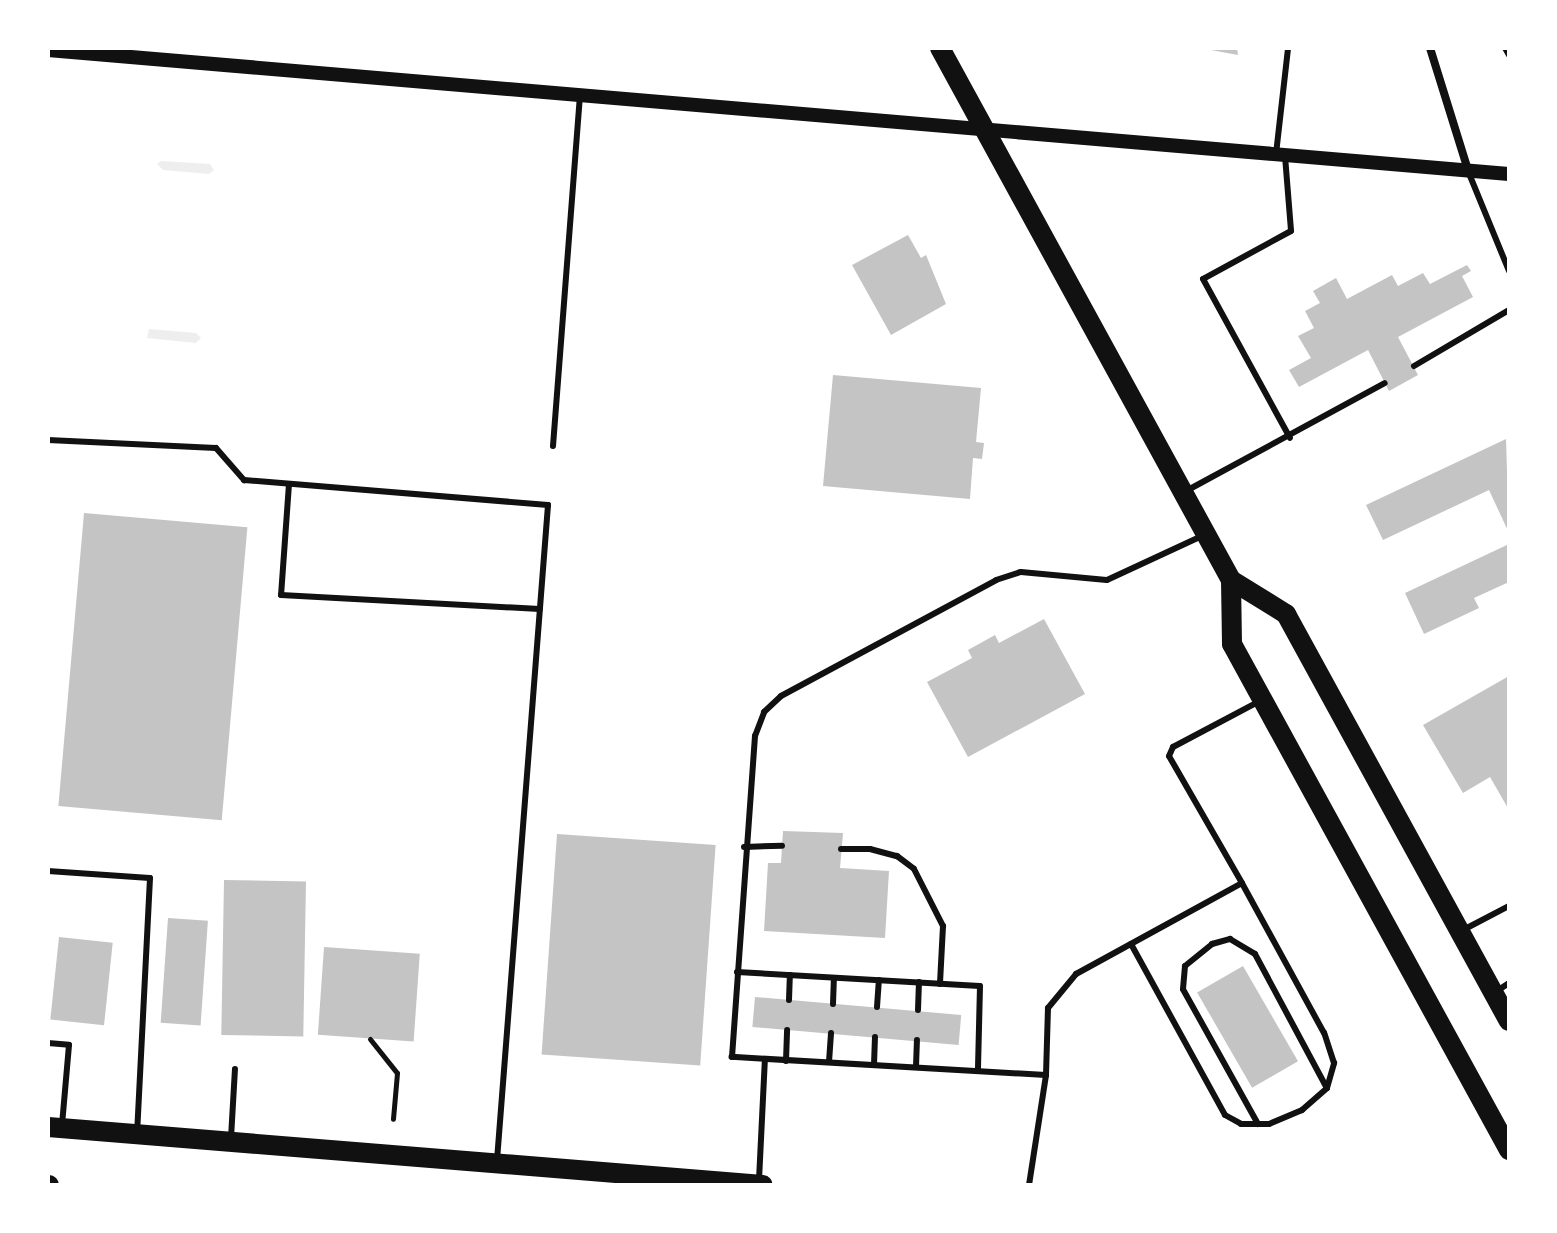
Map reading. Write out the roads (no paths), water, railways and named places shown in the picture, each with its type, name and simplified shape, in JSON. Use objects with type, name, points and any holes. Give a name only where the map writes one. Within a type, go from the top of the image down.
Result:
[{"type":"main road","points":[[940,48],[1231,580],[1232,644],[1509,1150]]},
{"type":"main road","points":[[1231,580],[1286,614],[1460,932],[1501,988],[1509,1021]]},
{"type":"main road","points":[[55,1128],[761,1185]]},
{"type":"street","points":[[1430,48],[1468,170]]},
{"type":"street","points":[[48,50],[1509,174]]},
{"type":"lane","points":[[1288,48],[1281,154],[1291,231],[1203,279],[1290,438]]},
{"type":"lane","points":[[1505,48],[1509,55]]},
{"type":"lane","points":[[553,446],[580,94]]},
{"type":"lane","points":[[1468,170],[1509,271]]},
{"type":"lane","points":[[1414,366],[1509,310]]},
{"type":"lane","points":[[1183,492],[1290,438],[1385,383]]},
{"type":"lane","points":[[48,440],[216,448],[244,480],[548,505],[497,1164]]},
{"type":"lane","points":[[289,484],[281,595],[540,609]]},
{"type":"lane","points":[[1046,1075],[732,1057],[744,847],[755,736],[764,712],[781,696],[1008,575],[1107,580],[1206,534]]},
{"type":"lane","points":[[1131,944],[1225,1115],[1241,1124],[1258,1124],[1302,1110],[1327,1088],[1334,1063],[1324,1033],[1169,756],[1173,747],[1262,700]]},
{"type":"lane","points":[[744,847],[782,846]]},
{"type":"lane","points":[[841,849],[870,849],[897,856],[914,869],[943,926],[940,984]]},
{"type":"lane","points":[[48,871],[150,878],[136,1134]]},
{"type":"lane","points":[[1029,1185],[1046,1075],[1048,1008],[1076,974],[1242,883]]},
{"type":"lane","points":[[1460,932],[1509,906]]},
{"type":"lane","points":[[1258,1124],[1183,989],[1185,966],[1212,944],[1230,939],[1255,954],[1327,1088]]},
{"type":"lane","points":[[737,972],[980,986],[978,1070]]},
{"type":"lane","points":[[789,1000],[790,975]]},
{"type":"lane","points":[[833,1004],[834,978]]},
{"type":"lane","points":[[877,1007],[879,980]]},
{"type":"lane","points":[[918,1010],[919,982]]},
{"type":"lane","points":[[786,1061],[787,1030]]},
{"type":"lane","points":[[829,1062],[831,1033]]},
{"type":"lane","points":[[874,1065],[875,1037]]},
{"type":"lane","points":[[916,1067],[917,1040]]},
{"type":"lane","points":[[48,1043],[69,1045],[55,1128]]},
{"type":"lane","points":[[761,1185],[765,1059]]},
{"type":"lane","points":[[230,1142],[235,1069]]}]
